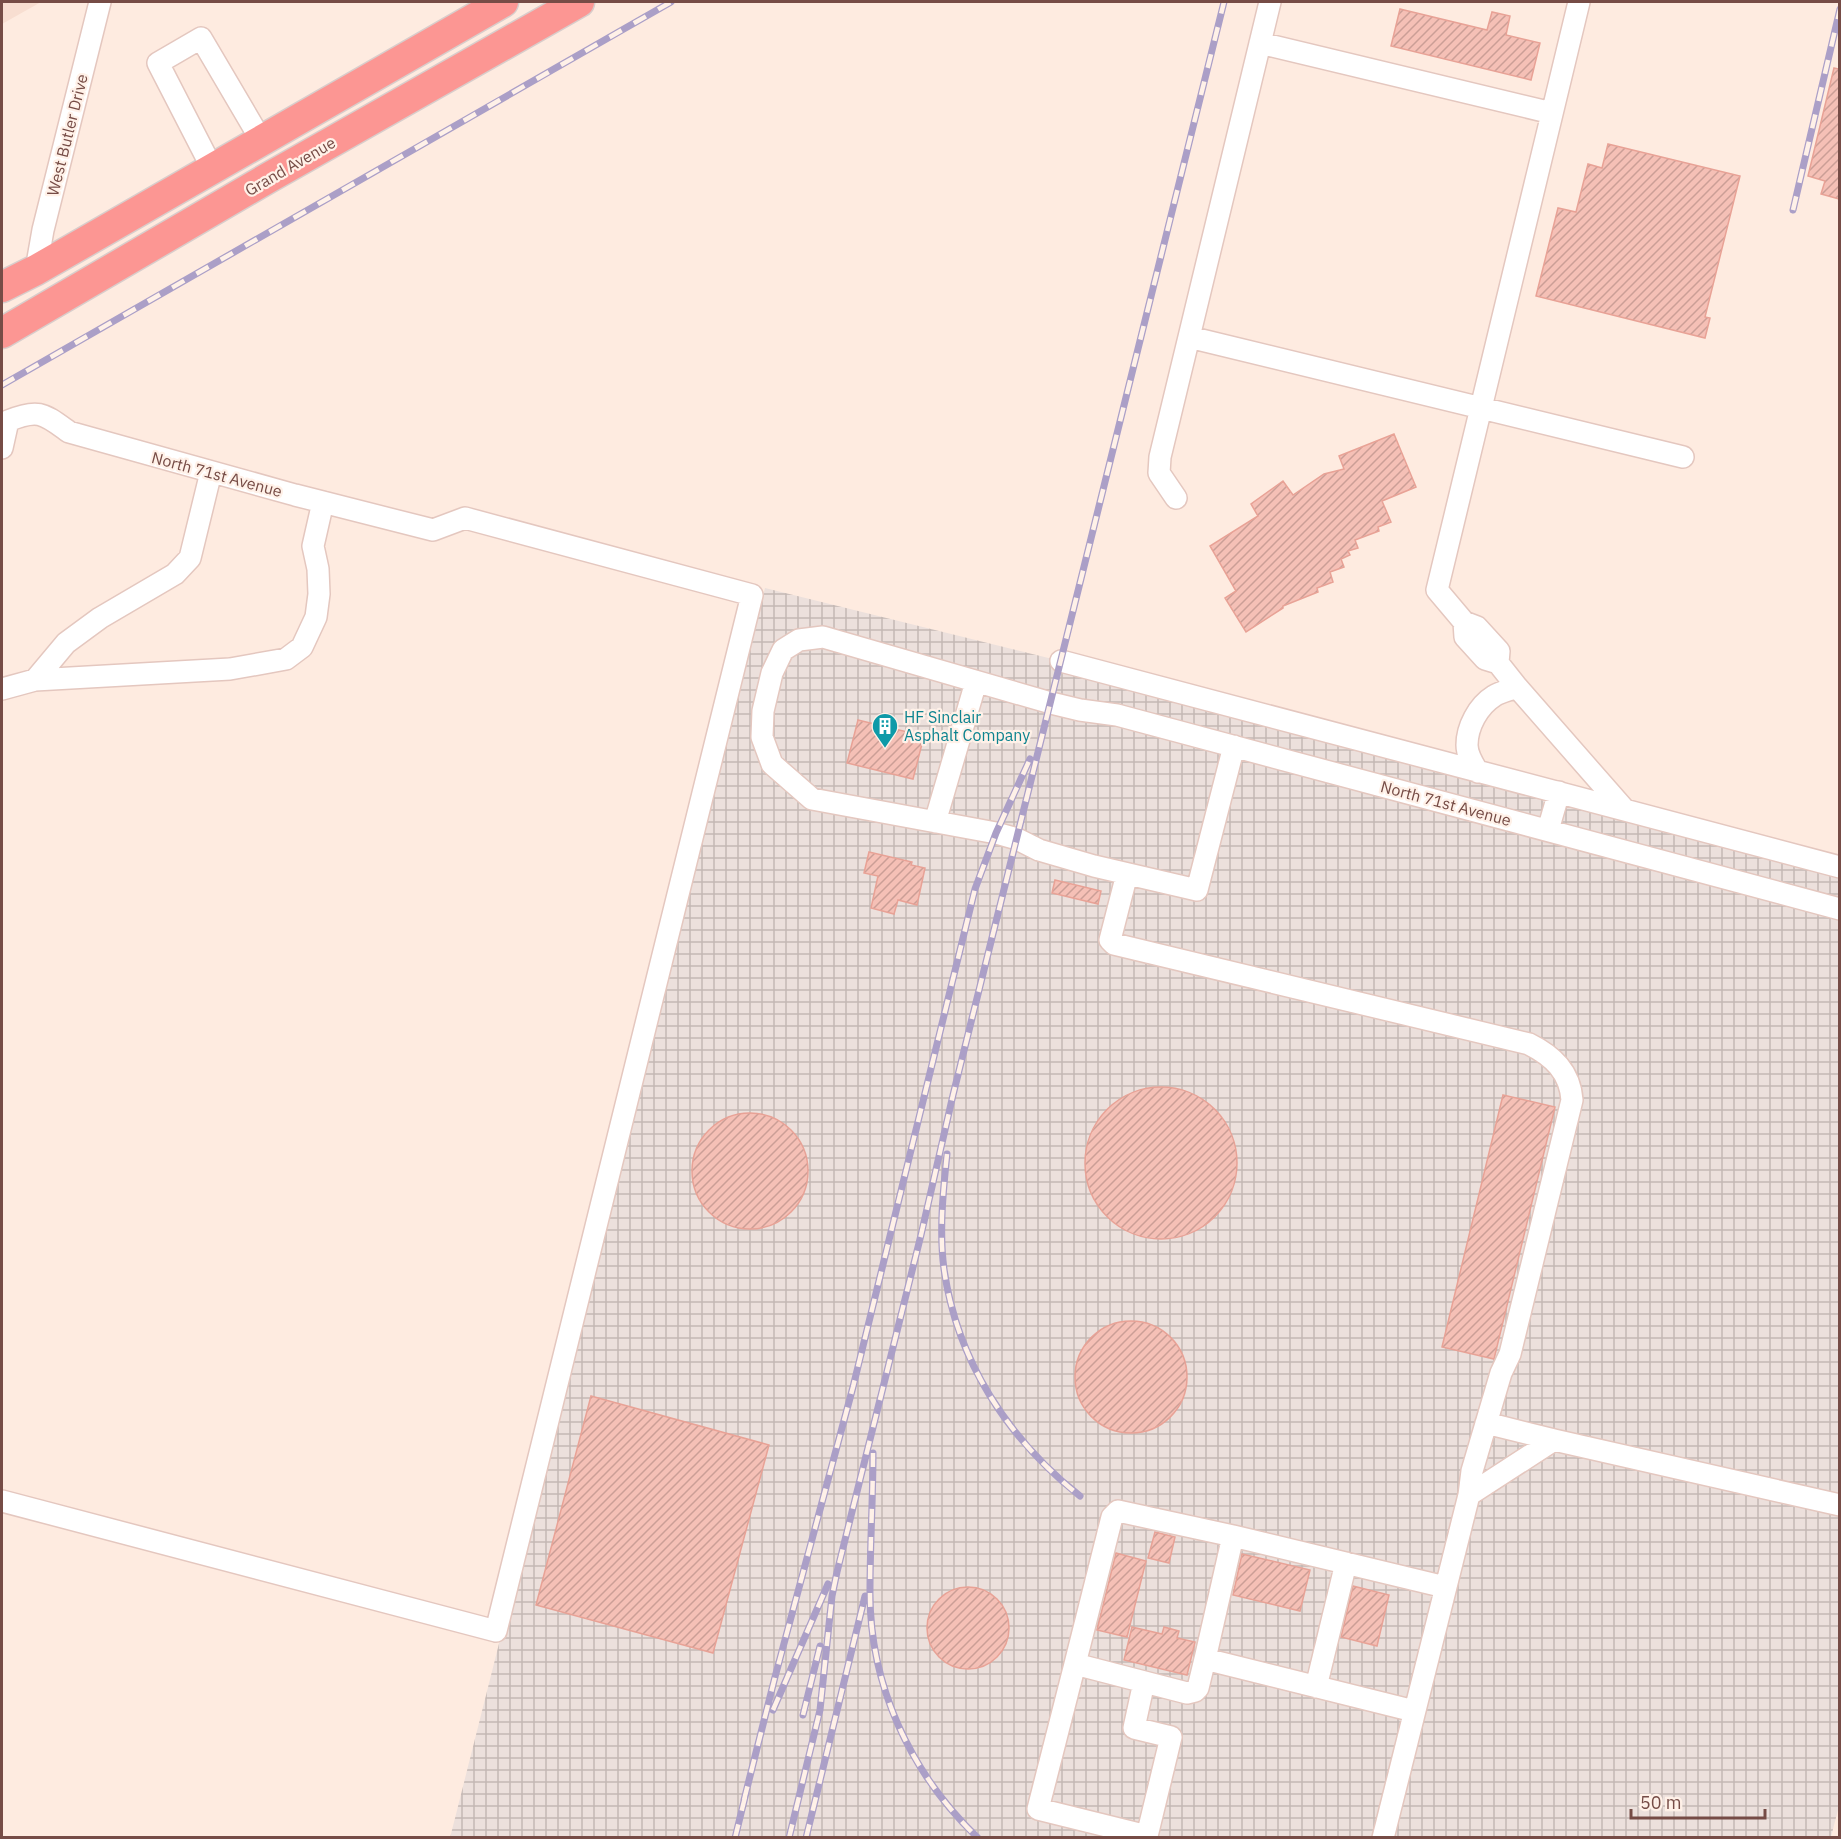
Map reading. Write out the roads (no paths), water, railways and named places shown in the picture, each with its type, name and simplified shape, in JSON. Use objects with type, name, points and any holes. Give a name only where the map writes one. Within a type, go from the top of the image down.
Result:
[{"type":"highway","points":[[2,287],[36,270],[502,2]]},
{"type":"highway","name":"Grand Avenue","points":[[2,333],[570,4]]},
{"type":"street","name":"West Butler Drive","points":[[36,270],[43,230],[100,2]]},
{"type":"street","points":[[1176,498],[1159,473],[1160,457],[1270,2]]},
{"type":"street","points":[[1579,2],[1437,590],[1464,622],[1477,627],[1499,651],[1498,663],[1623,808]]},
{"type":"street","points":[[212,168],[158,63],[201,38],[261,140]]},
{"type":"street","points":[[1260,44],[1552,113]]},
{"type":"street","points":[[1189,337],[1683,457]]},
{"type":"street","name":"North 71st Avenue","points":[[2,448],[8,422],[24,415],[44,414],[69,432],[322,502],[433,530],[465,518],[752,595],[496,1631],[2,1501]]},
{"type":"street","points":[[35,680],[66,643],[99,618],[175,574],[190,558],[211,472]]},
{"type":"street","points":[[2,689],[35,680],[230,669],[286,659],[302,647],[316,617],[319,586],[313,546],[322,502]]},
{"type":"street","name":"North 71st Avenue","points":[[1234,746],[1197,890],[1039,850],[1017,839],[812,799],[772,764],[762,737],[763,711],[772,673],[783,650],[799,640],[823,637],[1051,703],[1117,715],[1234,746],[1548,830],[1839,909]]},
{"type":"street","points":[[1061,661],[1839,867]]},
{"type":"street","points":[[935,822],[976,682]]},
{"type":"street","points":[[1478,772],[1470,759],[1467,747],[1470,728],[1477,714],[1495,695],[1517,687]]},
{"type":"street","points":[[1548,830],[1560,792]]},
{"type":"street","points":[[1127,874],[1110,940],[1114,945],[1529,1044],[1551,1056],[1567,1079],[1572,1100],[1510,1354],[1500,1373],[1472,1471],[1469,1495],[1383,1838]]},
{"type":"street","points":[[1486,1423],[1839,1505]]},
{"type":"street","points":[[1469,1495],[1554,1440]]},
{"type":"street","points":[[1144,1682],[1134,1728],[1171,1737],[1147,1836],[1038,1809],[1112,1517],[1118,1511],[1445,1587]]},
{"type":"street","points":[[1075,1664],[1187,1693],[1195,1691],[1198,1688],[1233,1536]]},
{"type":"street","points":[[1316,1687],[1346,1563]]},
{"type":"street","points":[[1205,1659],[1414,1711]]},
{"type":"railway","points":[[2,385],[671,2]]},
{"type":"railway","points":[[789,1838],[820,1710],[832,1596],[837,1572],[1224,2]]},
{"type":"railway","points":[[1793,210],[1840,9]]},
{"type":"railway","points":[[744,1800],[853,1387],[975,889],[996,833],[1030,759]]},
{"type":"railway","points":[[947,1154],[942,1212],[944,1269],[961,1335],[990,1396],[1009,1423],[1054,1474],[1080,1496]]},
{"type":"railway","points":[[873,1453],[870,1590],[877,1659],[886,1693],[898,1725],[932,1785],[978,1838]]},
{"type":"railway","points":[[773,1710],[828,1584]]},
{"type":"railway","points":[[806,1838],[865,1596]]},
{"type":"railway","points":[[803,1715],[820,1646]]},
{"type":"railway","points":[[735,1838],[746,1793]]},
{"type":"place","name":"HF Sinclair Asphalt Company","points":[[885,749]]}]
